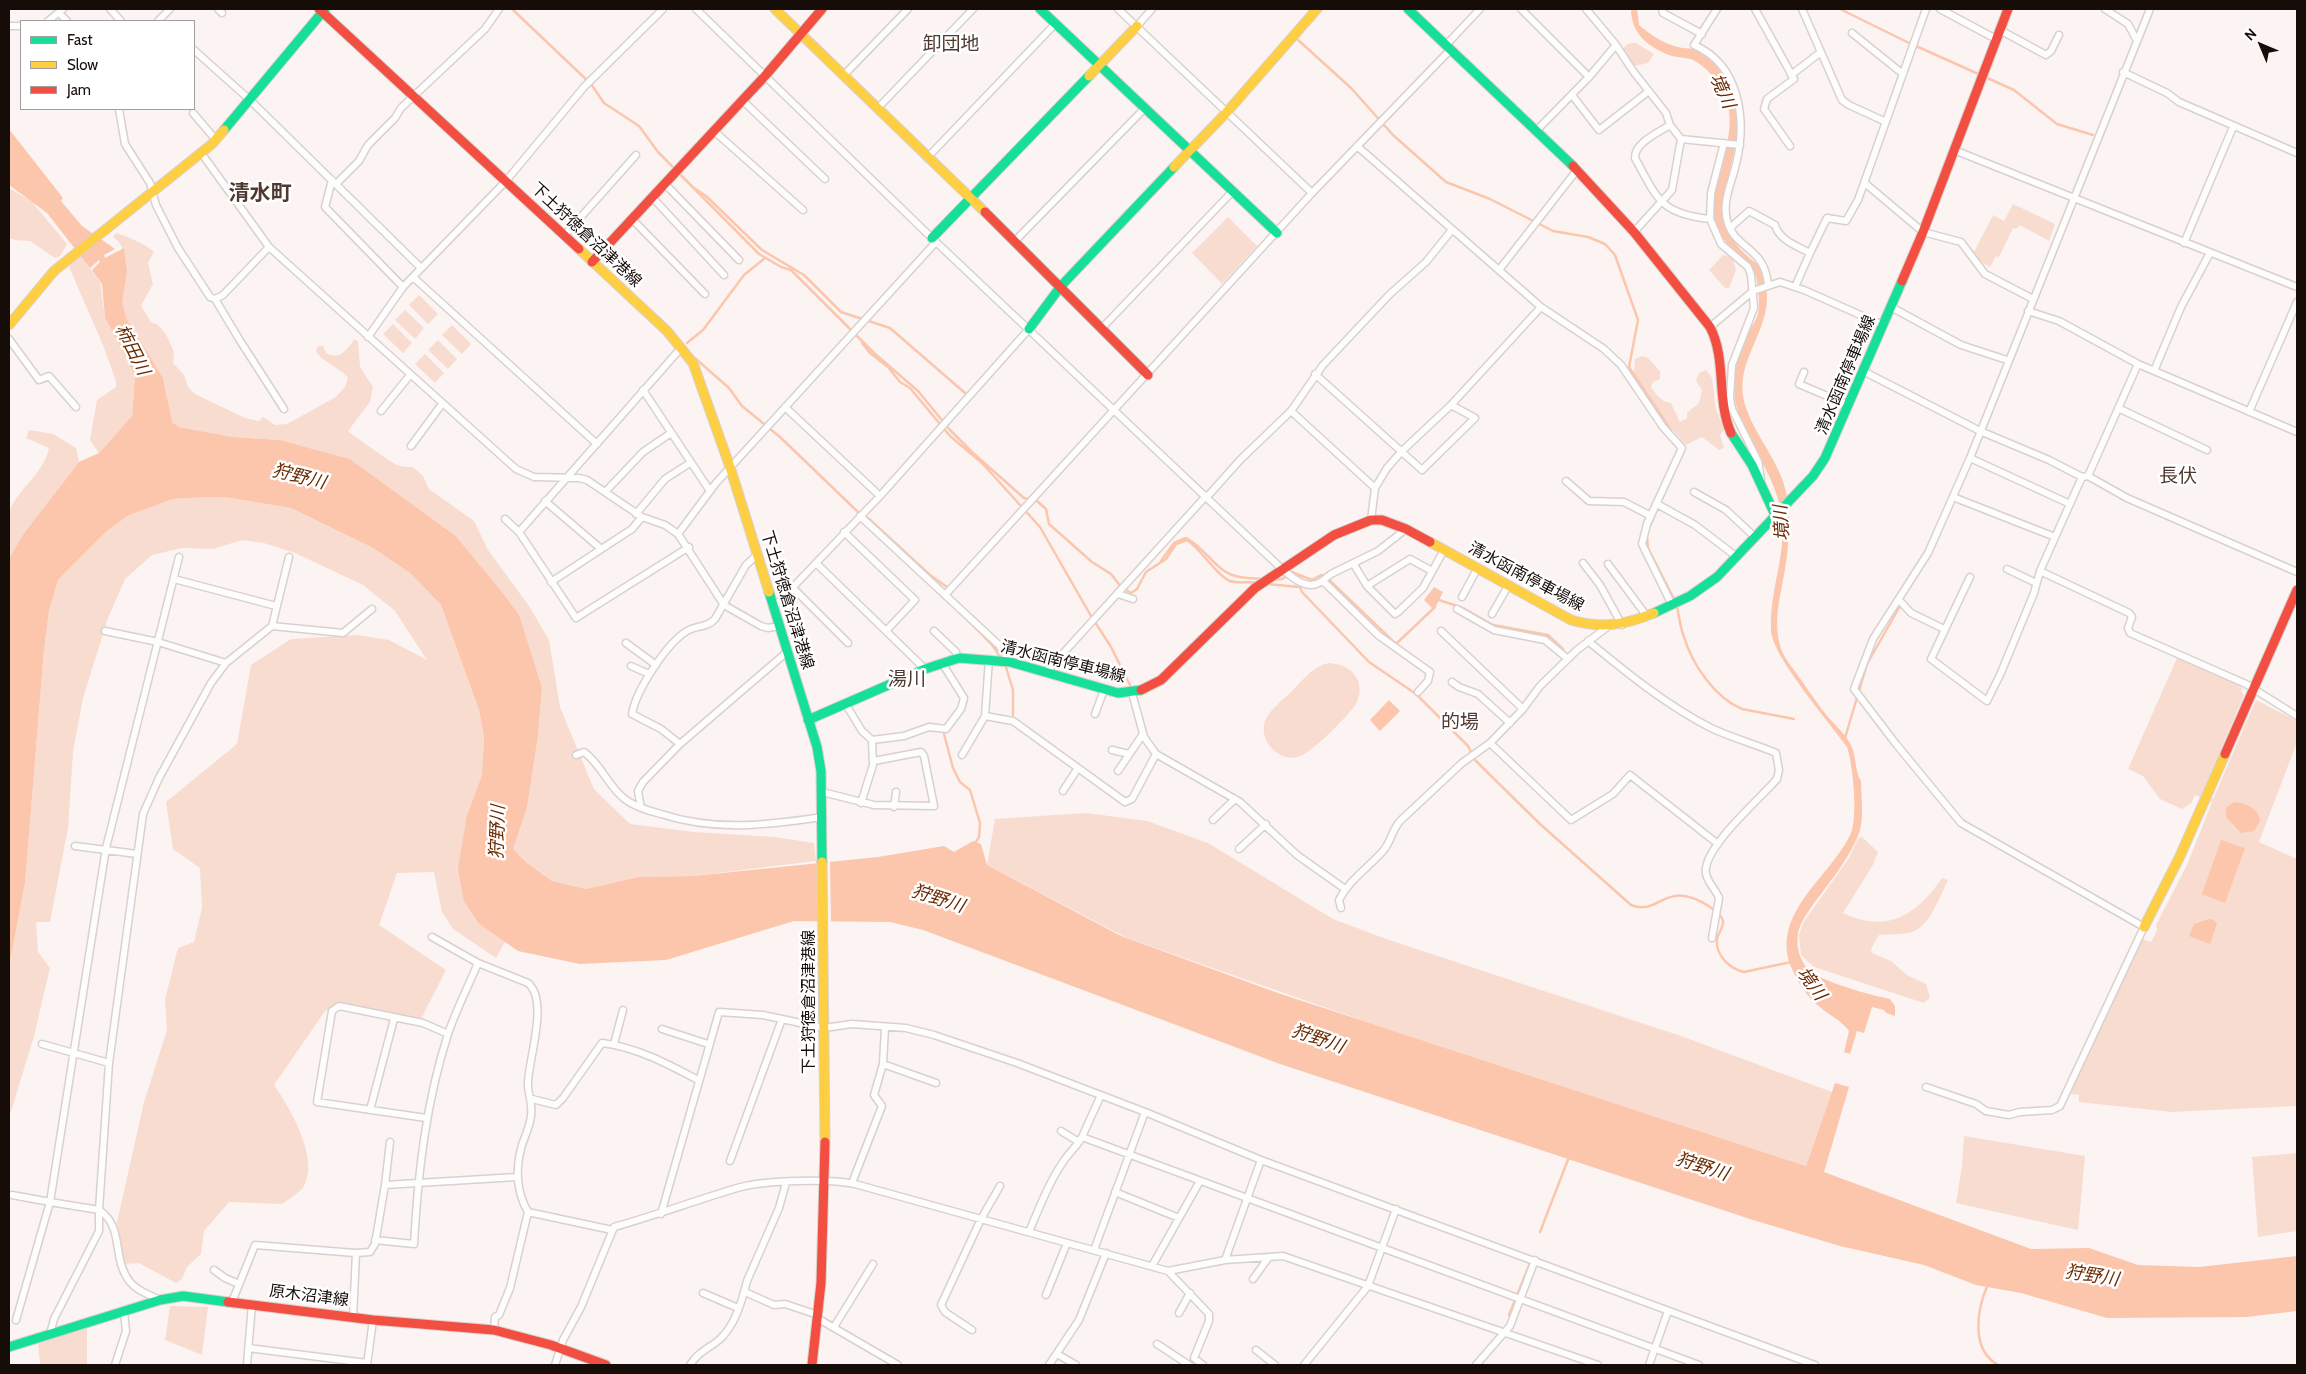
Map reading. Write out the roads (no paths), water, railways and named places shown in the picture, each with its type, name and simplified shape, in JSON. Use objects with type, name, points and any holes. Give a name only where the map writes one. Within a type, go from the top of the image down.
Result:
[{"type":"main road","points":[[775,9],[1061,286],[1148,374]]},
{"type":"main road","points":[[592,262],[765,76],[822,9]]},
{"type":"main road","points":[[1040,9],[1277,233]]},
{"type":"main road","points":[[1029,329],[1061,286],[1190,152],[1317,9]]},
{"type":"main road","points":[[1408,9],[1577,170],[1634,232],[1710,327],[1718,343],[1724,418],[1732,436],[1762,485],[1777,516]]},
{"type":"main road","name":"清水函南停車場線","points":[[808,720],[925,669],[958,658],[1010,662],[1047,671],[1104,690],[1132,693],[1158,682],[1255,588],[1334,535],[1370,520],[1382,520],[1406,529],[1571,620],[1589,626],[1606,628],[1622,625],[1672,605],[1705,587],[1809,483],[1825,458],[1923,232],[2008,9]]},
{"type":"main road","name":"下土狩徳倉沼津港線","points":[[322,10],[412,96],[667,331],[693,364],[701,381],[730,467],[820,762],[823,821],[825,1181],[824,1232],[812,1365]]},
{"type":"main road","points":[[9,324],[45,279],[64,262],[153,190],[202,154],[216,140],[322,10]]},
{"type":"main road","points":[[934,240],[970,199],[1137,26]]},
{"type":"main road","points":[[2144,927],[2180,856],[2297,590]]},
{"type":"main road","name":"原木沼津線","points":[[9,1347],[160,1300],[182,1296],[373,1320],[494,1330],[560,1348],[577,1356],[606,1365]]},
{"type":"street","points":[[110,9],[120,20]]},
{"type":"street","points":[[160,20],[170,9]]},
{"type":"street","points":[[403,287],[325,207],[334,182],[358,161],[368,145],[395,118],[412,96],[485,30],[499,9]]},
{"type":"street","points":[[368,337],[403,287],[506,181],[585,86],[663,9]]},
{"type":"street","points":[[696,9],[934,240],[1282,569],[1306,585],[1317,585],[1353,563],[1378,551],[1406,529]]},
{"type":"street","points":[[843,76],[908,9]]},
{"type":"street","points":[[877,109],[973,9]]},
{"type":"street","points":[[1118,9],[1312,193]]},
{"type":"street","points":[[1137,26],[1152,9]]},
{"type":"street","points":[[945,595],[1448,47],[1480,9]]},
{"type":"street","points":[[1521,9],[1589,77]]},
{"type":"street","points":[[1586,9],[1616,45],[1666,113],[1670,125],[1681,139],[1740,145]]},
{"type":"street","points":[[1662,9],[1663,13],[1702,34]]},
{"type":"street","points":[[1717,9],[1694,45],[1708,52],[1724,68],[1736,94],[1742,122],[1740,145],[1726,201],[1726,218],[1730,228],[1762,262],[1767,273],[1768,285]]},
{"type":"street","points":[[1755,9],[1794,79],[1767,99],[1764,109],[1790,146]]},
{"type":"street","points":[[1802,9],[1842,100],[1886,122]]},
{"type":"street","points":[[1795,286],[1827,218],[1841,221],[1848,219],[1866,184],[1902,74],[1926,9]]},
{"type":"street","points":[[1940,9],[1996,39]]},
{"type":"street","points":[[2105,9],[2128,24],[2136,39]]},
{"type":"street","points":[[1926,1087],[1976,1104],[1986,1111],[2009,1116],[2020,1112],[2052,1110],[2060,1106],[2144,927],[1961,823],[1854,689],[1873,639],[1928,553],[1970,458],[2028,311],[2030,297],[2150,9]]},
{"type":"street","points":[[49,20],[61,11]]},
{"type":"street","points":[[927,158],[1056,24]]},
{"type":"street","points":[[2000,30],[2046,55],[2051,51],[2059,34]]},
{"type":"street","points":[[1852,33],[1902,74]]},
{"type":"street","points":[[1537,130],[1589,77],[1616,45]]},
{"type":"street","points":[[195,51],[250,100],[421,268]]},
{"type":"street","points":[[1791,75],[1822,52]]},
{"type":"street","points":[[2123,72],[2167,93],[2179,102],[2233,127],[2297,153]]},
{"type":"street","points":[[1572,95],[1599,130],[1649,91]]},
{"type":"street","points":[[742,100],[826,179]]},
{"type":"street","points":[[1014,242],[1145,108]]},
{"type":"street","points":[[119,110],[125,144],[153,190],[156,204],[178,248],[210,297],[215,298],[227,292],[269,247]]},
{"type":"street","points":[[194,113],[216,140]]},
{"type":"street","points":[[1670,125],[1645,141],[1634,155],[1655,195],[1661,202],[1688,216],[1710,220]]},
{"type":"street","points":[[2184,243],[2202,205],[2233,127]]},
{"type":"street","points":[[714,131],[803,210]]},
{"type":"street","points":[[1634,232],[1672,190],[1681,139]]},
{"type":"street","points":[[1724,143],[1711,193],[1710,220],[1721,244],[1748,267],[1751,275],[1753,291],[1752,318],[1732,364],[1730,398],[1732,409],[1758,461],[1762,485]]},
{"type":"street","points":[[1357,146],[1451,231],[1541,307],[1604,349],[1621,365],[1663,427],[1682,448],[1644,531],[1643,547],[1666,587],[1672,605]]},
{"type":"street","points":[[1954,150],[2297,287]]},
{"type":"street","points":[[202,154],[269,247],[516,469],[534,477],[587,480],[639,515],[664,525],[678,534],[689,547],[705,577],[723,603],[761,626],[768,628],[779,626]]},
{"type":"street","points":[[564,236],[636,155]]},
{"type":"street","points":[[1499,270],[1577,170]]},
{"type":"street","points":[[664,184],[739,260]]},
{"type":"street","points":[[1866,184],[1923,232],[1961,242],[1985,274],[2030,297]]},
{"type":"street","points":[[1102,328],[1232,192]]},
{"type":"street","points":[[652,197],[724,274]]},
{"type":"street","points":[[1730,228],[1749,212],[1775,224],[1779,234],[1810,253]]},
{"type":"street","points":[[632,219],[705,294]]},
{"type":"street","points":[[1047,671],[1244,456],[1291,411],[1315,374],[1390,294],[1426,262],[1451,231]]},
{"type":"street","points":[[678,534],[730,467],[934,240]]},
{"type":"street","points":[[2154,371],[2181,307],[2210,253]]},
{"type":"street","points":[[413,277],[597,444]]},
{"type":"street","points":[[1710,327],[1753,291],[1780,282],[1795,286],[1883,325]]},
{"type":"street","points":[[215,298],[238,340],[284,409]]},
{"type":"street","points":[[2249,412],[2297,302]]},
{"type":"street","points":[[1370,520],[1375,488],[1387,468],[1451,404],[1541,307]]},
{"type":"street","points":[[1891,307],[1961,345],[2008,360]]},
{"type":"street","points":[[2028,311],[2080,330],[2138,364],[2297,432]]},
{"type":"street","points":[[773,608],[880,496],[1029,329]]},
{"type":"street","points":[[9,339],[38,380],[49,376],[76,407]]},
{"type":"street","points":[[520,532],[564,478],[597,444],[681,348]]},
{"type":"street","points":[[1970,577],[1931,659],[1987,701],[2024,619],[2040,571],[2055,537],[2138,364]]},
{"type":"street","points":[[1863,371],[1980,431],[2054,462],[2127,498],[2297,572]]},
{"type":"street","points":[[1804,372],[1799,384],[1848,405]]},
{"type":"street","points":[[1315,374],[1422,470],[1475,418],[1451,404]]},
{"type":"street","points":[[380,411],[410,375]]},
{"type":"street","points":[[643,390],[710,491]]},
{"type":"street","points":[[411,446],[442,404]]},
{"type":"street","points":[[785,407],[880,496]]},
{"type":"street","points":[[2118,408],[2207,450]]},
{"type":"street","points":[[1291,411],[1375,488]]},
{"type":"street","points":[[606,491],[643,452],[671,433]]},
{"type":"street","points":[[1970,458],[2070,504]]},
{"type":"street","points":[[552,582],[600,548],[632,529],[639,515],[665,479],[690,463]]},
{"type":"street","points":[[1566,482],[1590,501],[1624,502],[1651,516]]},
{"type":"street","points":[[1694,492],[1726,510],[1756,538]]},
{"type":"street","points":[[1953,496],[2055,537]]},
{"type":"street","points":[[545,501],[600,548]]},
{"type":"street","points":[[1657,504],[1695,525],[1737,557]]},
{"type":"street","points":[[860,516],[999,645],[1010,662]]},
{"type":"street","points":[[505,519],[520,532],[576,618],[689,547]]},
{"type":"street","points":[[844,532],[915,600],[886,631]]},
{"type":"street","points":[[1353,563],[1367,586],[1395,614],[1423,588],[1444,550]]},
{"type":"street","points":[[680,744],[661,729],[632,714],[634,701],[656,664],[688,630],[712,622],[746,565],[757,555]]},
{"type":"street","points":[[16,1320],[50,1202],[106,848],[179,557]]},
{"type":"street","points":[[50,1334],[54,1319],[99,1231],[109,1063],[137,854],[146,804],[211,683],[226,663],[272,626],[289,557]]},
{"type":"street","points":[[1367,586],[1410,559],[1432,571]]},
{"type":"street","points":[[816,563],[925,669]]},
{"type":"street","points":[[1583,563],[1600,585],[1622,625]]},
{"type":"street","points":[[1608,564],[1646,615]]},
{"type":"street","points":[[1462,597],[1477,569]]},
{"type":"street","points":[[2007,569],[2036,583]]},
{"type":"street","points":[[2040,571],[2130,613],[2132,616],[2128,628],[2130,633],[2252,689],[2297,716]]},
{"type":"street","points":[[174,579],[276,606]]},
{"type":"street","points":[[1322,581],[1378,635],[1430,672],[1428,681],[1418,692]]},
{"type":"street","points":[[1492,614],[1508,586]]},
{"type":"street","points":[[793,588],[848,643]]},
{"type":"street","points":[[1118,594],[1133,599]]},
{"type":"street","points":[[1899,600],[1911,613],[1944,629]]},
{"type":"street","points":[[272,626],[343,633],[372,609]]},
{"type":"street","points":[[1457,610],[1494,630],[1545,640],[1568,659]]},
{"type":"street","points":[[1341,908],[1339,900],[1345,888],[1383,851],[1393,828],[1400,820],[1466,760],[1490,743],[1523,709],[1540,686],[1588,641],[1606,628]]},
{"type":"street","points":[[105,631],[158,642],[226,663]]},
{"type":"street","points":[[934,631],[956,652],[958,658]]},
{"type":"street","points":[[1441,631],[1464,651],[1486,676],[1523,709]]},
{"type":"street","points":[[1588,641],[1636,681],[1684,713],[1713,729],[1776,753],[1779,770],[1777,779],[1734,822],[1718,844],[1706,868],[1706,875],[1716,891],[1719,905],[1712,938]]},
{"type":"street","points":[[626,644],[656,664]]},
{"type":"street","points":[[641,808],[638,791],[642,782],[680,744],[787,652]]},
{"type":"street","points":[[962,755],[985,716],[989,659]]},
{"type":"street","points":[[872,740],[904,736],[926,728],[942,730],[948,727],[961,709],[964,698],[942,663]]},
{"type":"street","points":[[631,666],[649,674]]},
{"type":"street","points":[[1452,682],[1458,687],[1478,694],[1510,723]]},
{"type":"street","points":[[1095,714],[1104,690]]},
{"type":"street","points":[[1132,693],[1143,734],[1156,754],[1235,799],[1266,824],[1297,855],[1345,888]]},
{"type":"street","points":[[845,704],[862,731],[872,740],[874,761],[861,802]]},
{"type":"street","points":[[985,716],[1013,721],[1124,802],[1132,799],[1156,754]]},
{"type":"street","points":[[1118,771],[1143,734]]},
{"type":"street","points":[[1490,743],[1571,820],[1613,794],[1630,775],[1718,844]]},
{"type":"street","points":[[1112,750],[1129,754]]},
{"type":"street","points":[[576,754],[584,752],[595,760],[619,794],[641,808],[686,822],[753,826],[823,821]]},
{"type":"street","points":[[822,792],[861,802],[894,807],[934,806],[923,754],[919,752],[874,761]]},
{"type":"street","points":[[1063,791],[1078,768]]},
{"type":"street","points":[[894,807],[896,792]]},
{"type":"street","points":[[1213,820],[1235,799]]},
{"type":"street","points":[[1239,849],[1266,824]]},
{"type":"street","points":[[75,846],[106,848],[137,854]]},
{"type":"street","points":[[432,937],[478,963],[528,983],[534,989],[538,1001],[537,1023],[528,1086],[532,1099],[531,1118],[521,1147],[517,1177],[521,1201],[528,1212],[612,1230]]},
{"type":"street","points":[[375,1240],[414,1244],[417,1181],[426,1118],[448,1034],[478,963]]},
{"type":"street","points":[[426,1118],[317,1102],[332,1011],[339,1006],[394,1019],[423,1023],[448,1034]]},
{"type":"street","points":[[614,1044],[623,1010]]},
{"type":"street","points":[[661,1214],[677,1165],[698,1080],[719,1012],[763,1015],[824,1028],[852,1024],[906,1028],[934,1035],[1102,1095],[1261,1160],[1535,1260],[1813,1365]]},
{"type":"street","points":[[370,1110],[394,1019]]},
{"type":"street","points":[[730,1161],[782,1019]]},
{"type":"street","points":[[852,1183],[882,1106],[874,1096],[883,1064],[885,1027]]},
{"type":"street","points":[[662,1029],[708,1044]]},
{"type":"street","points":[[532,1099],[556,1105],[602,1043],[614,1044],[643,1054],[698,1080]]},
{"type":"street","points":[[42,1044],[109,1063]]},
{"type":"street","points":[[883,1064],[936,1083]]},
{"type":"street","points":[[1029,1232],[1041,1204],[1065,1159],[1080,1140],[1102,1095]]},
{"type":"street","points":[[1094,1250],[1145,1112]]},
{"type":"street","points":[[1061,1132],[1200,1181],[1700,1365]]},
{"type":"street","points":[[232,1302],[255,1245],[356,1253],[370,1252],[375,1240],[385,1185],[390,1142]]},
{"type":"street","points":[[1225,1260],[1261,1160]]},
{"type":"street","points":[[385,1185],[417,1181],[517,1177]]},
{"type":"street","points":[[555,1365],[560,1348],[581,1307],[614,1227],[661,1214],[743,1186],[825,1181],[852,1183],[1168,1271],[1209,1314],[1209,1321],[1194,1358],[1189,1365],[1157,1344]]},
{"type":"street","points":[[1152,1266],[1200,1181]]},
{"type":"street","points":[[690,1365],[697,1354],[720,1339],[738,1308],[745,1292],[747,1281],[781,1203],[786,1183]]},
{"type":"street","points":[[972,1330],[945,1312],[941,1304],[981,1219],[1000,1186]]},
{"type":"street","points":[[1115,1192],[1179,1218]]},
{"type":"street","points":[[12,1195],[99,1210],[108,1216],[114,1225],[119,1264],[131,1283],[160,1300]]},
{"type":"street","points":[[1304,1365],[1368,1286],[1396,1209]]},
{"type":"street","points":[[494,1330],[495,1317],[499,1315],[510,1288],[528,1212]]},
{"type":"street","points":[[1046,1295],[1067,1243]]},
{"type":"street","points":[[353,1317],[356,1253]]},
{"type":"street","points":[[1049,1365],[1079,1320],[1106,1253]]},
{"type":"street","points":[[1168,1271],[1225,1260],[1284,1256],[1504,1334],[1598,1365]]},
{"type":"street","points":[[1253,1279],[1270,1257]]},
{"type":"street","points":[[1476,1365],[1510,1326],[1535,1260]]},
{"type":"street","points":[[834,1327],[873,1264]]},
{"type":"street","points":[[214,1270],[225,1278],[239,1284]]},
{"type":"street","points":[[745,1292],[774,1304],[785,1304],[817,1316],[898,1365]]},
{"type":"street","points":[[704,1293],[738,1308]]},
{"type":"street","points":[[1179,1312],[1190,1293]]},
{"type":"street","points":[[247,1365],[252,1304]]},
{"type":"street","points":[[1649,1365],[1668,1311]]},
{"type":"street","points":[[114,1365],[126,1331],[124,1312]]},
{"type":"street","points":[[248,1348],[367,1364],[373,1320]]},
{"type":"street","points":[[1256,1350],[1275,1365]]},
{"type":"street","points":[[1057,1354],[1076,1365]]},
{"type":"street","points":[[1194,1358],[1203,1365]]},
{"type":"water","name":"境川","points":[[1631,9],[1637,9],[1639,25],[1651,34],[1680,48],[1696,48],[1711,60],[1723,73],[1735,102],[1737,134],[1722,212],[1725,225],[1731,237],[1745,254],[1761,266],[1766,283],[1767,299],[1765,312],[1748,359],[1743,383],[1743,396],[1751,421],[1777,467],[1788,501],[1788,541],[1778,607],[1778,635],[1787,661],[1820,707],[1850,743],[1861,781],[1862,812],[1860,830],[1849,855],[1800,926],[1798,932],[1799,952],[1805,965],[1815,974],[1847,987],[1890,999],[1895,1006],[1895,1016],[1886,1013],[1884,1010],[1872,1007],[1864,1033],[1857,1031],[1850,1054],[1844,1052],[1849,1031],[1843,1024],[1815,1003],[1803,988],[1791,967],[1787,947],[1789,929],[1796,912],[1806,895],[1842,849],[1851,833],[1854,814],[1854,790],[1847,747],[1791,672],[1780,655],[1771,630],[1773,596],[1782,548],[1781,514],[1772,483],[1740,417],[1734,390],[1741,349],[1758,314],[1759,300],[1756,276],[1753,268],[1721,235],[1716,224],[1714,210],[1716,184],[1729,133],[1728,106],[1719,85],[1705,68],[1691,59],[1664,53],[1643,39],[1634,26]]},
{"type":"water","points":[[9,129],[63,198],[61,201],[82,226],[115,249],[104,255],[105,258],[124,248],[127,272],[122,302],[126,318],[163,378],[172,422],[179,427],[233,437],[280,440],[350,459],[456,536],[519,615],[542,688],[538,736],[527,808],[513,849],[527,863],[552,881],[586,889],[638,877],[693,876],[878,857],[944,846],[954,852],[973,841],[981,844],[987,865],[1121,936],[1278,993],[1806,1166],[1835,1083],[1849,1087],[1824,1172],[2031,1249],[2089,1248],[2138,1265],[2199,1267],[2297,1256],[2297,1311],[2247,1317],[2107,1318],[2021,1293],[1976,1285],[1924,1265],[1840,1246],[1753,1220],[1280,1064],[923,930],[890,922],[794,921],[666,960],[580,964],[518,951],[479,924],[464,901],[458,869],[467,815],[482,775],[484,738],[479,710],[441,605],[410,573],[373,548],[291,508],[224,497],[173,499],[129,515],[107,531],[58,580],[49,611],[44,650],[25,883],[9,967],[9,559],[24,533],[79,462],[99,453],[132,416],[135,375],[105,318],[102,284],[92,270],[100,262],[99,260],[90,268],[47,213],[9,185]]},
{"type":"water","points":[[1434,587],[1443,592],[1434,610],[1424,600]]},
{"type":"water","points":[[1389,700],[1400,711],[1380,731],[1370,720]]},
{"type":"water","points":[[2234,802],[2247,805],[2257,813],[2260,821],[2254,831],[2241,833],[2226,817],[2226,808]]},
{"type":"water","points":[[2221,840],[2245,848],[2225,903],[2202,894]]},
{"type":"water","points":[[2209,919],[2214,920],[2217,924],[2210,944],[2189,936],[2194,924]]},
{"type":"waterway","points":[[512,9],[591,84],[604,103],[639,126],[658,152],[759,254],[781,267],[791,270],[874,353],[918,391],[950,430],[973,453],[1024,498],[1037,501],[1046,509],[1049,524],[1092,562],[1111,574],[1121,587],[1131,593],[1137,589],[1146,572],[1166,559],[1176,544],[1187,540],[1225,578],[1233,582],[1258,583]]},
{"type":"waterway","points":[[1840,9],[1909,43]]},
{"type":"waterway","points":[[1297,39],[1351,88],[1393,135],[1446,182],[1490,199],[1553,231],[1588,237],[1605,244],[1615,255],[1638,320],[1629,367],[1672,432]]},
{"type":"waterway","points":[[1916,46],[2014,90],[2057,124],[2093,135]]},
{"type":"waterway","points":[[691,186],[706,196],[762,250],[804,275],[841,312],[890,328],[965,393]]},
{"type":"waterway","points":[[687,343],[703,330],[744,275],[765,258]]},
{"type":"waterway","points":[[862,343],[870,353],[888,367],[900,382],[910,388],[950,436],[982,463],[1040,527],[1091,616]]},
{"type":"waterway","points":[[696,359],[729,388],[742,406],[780,437],[858,512]]},
{"type":"waterway","points":[[1649,528],[1654,517]]},
{"type":"waterway","points":[[868,518],[930,575],[947,587]]},
{"type":"waterway","points":[[1647,536],[1648,548],[1675,601]]},
{"type":"waterway","points":[[1161,561],[1174,543],[1186,538],[1226,572],[1240,577],[1264,579]]},
{"type":"waterway","points":[[1272,580],[1282,579],[1292,572],[1312,580],[1321,575],[1326,577],[1396,644],[1435,607]]},
{"type":"waterway","points":[[1266,584],[1300,587],[1302,592],[1369,662],[1416,694],[1468,746],[1475,760],[1540,824],[1631,905],[1650,906],[1673,896],[1695,899],[1714,909],[1721,916],[1723,923],[1717,939],[1718,950],[1721,956],[1734,968],[1744,972],[1791,962]]},
{"type":"waterway","points":[[1439,600],[1463,608],[1493,625],[1548,635],[1563,649]]},
{"type":"waterway","points":[[1677,606],[1688,647],[1699,669],[1714,689],[1732,704],[1742,709],[1794,719]]},
{"type":"waterway","points":[[1845,738],[1867,664],[1900,606]]},
{"type":"waterway","points":[[963,615],[992,645],[1002,659]]},
{"type":"waterway","points":[[1095,622],[1111,647],[1130,685]]},
{"type":"waterway","points":[[1005,664],[1013,690],[1013,715]]},
{"type":"waterway","points":[[944,734],[953,768],[960,782],[970,790],[980,823],[979,837],[974,845]]},
{"type":"waterway","points":[[1540,1232],[1569,1157]]},
{"type":"waterway","points":[[1509,1315],[1530,1263]]},
{"type":"waterway","points":[[1988,1284],[1981,1305],[1978,1328],[1983,1349],[1989,1358],[1998,1365]]},
{"type":"district","name":"卸団地","points":[[951,44]]},
{"type":"district","name":"清水町","points":[[260,194]]},
{"type":"district","name":"長伏","points":[[2178,476]]},
{"type":"district","name":"湯川","points":[[907,679]]},
{"type":"district","name":"的場","points":[[1460,722]]},
{"type":"water label","name":"柿田川","points":[[132,350]]},
{"type":"water label","name":"狩野川","points":[[299,477]]},
{"type":"water label","name":"狩野川","points":[[498,832]]},
{"type":"water label","name":"狩野川","points":[[938,899]]},
{"type":"water label","name":"狩野川","points":[[1318,1039]]},
{"type":"water label","name":"狩野川","points":[[1702,1167]]},
{"type":"water label","name":"狩野川","points":[[2092,1276]]}]
